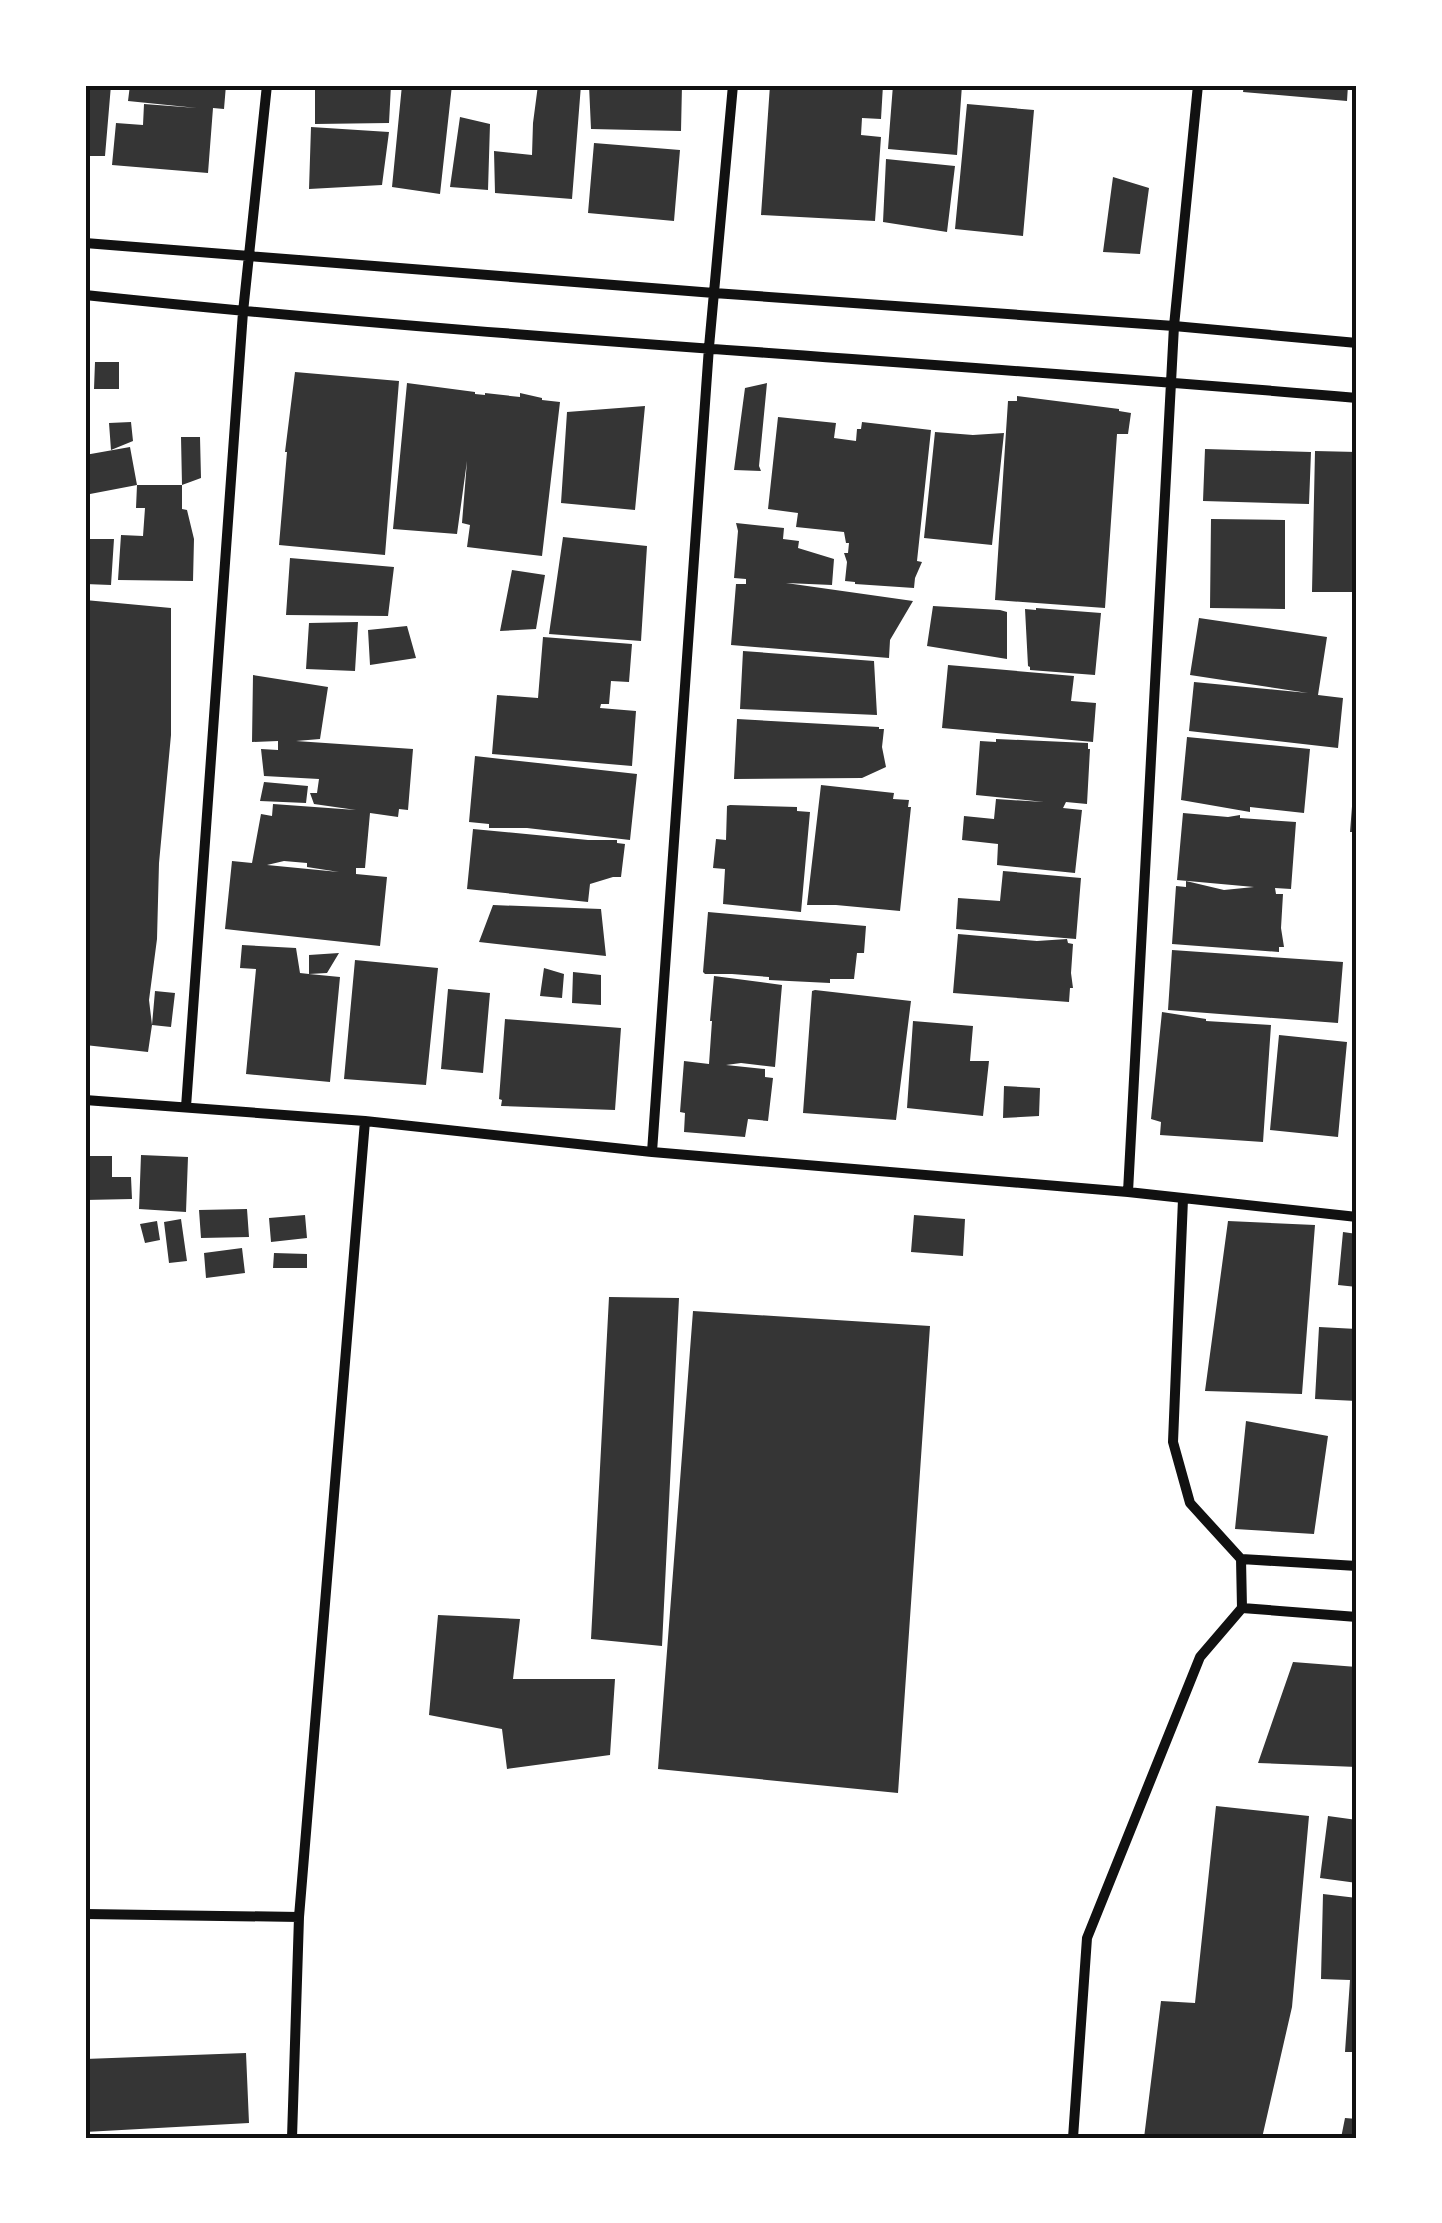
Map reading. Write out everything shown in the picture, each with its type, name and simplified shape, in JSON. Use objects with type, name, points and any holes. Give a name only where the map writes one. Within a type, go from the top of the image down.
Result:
[{"type":"street","points":[[186,1108],[243,312],[267,85]]},
{"type":"street","points":[[652,1152],[714,293],[733,85]]},
{"type":"street","points":[[1128,1192],[1174,326],[1198,85]]},
{"type":"street","points":[[85,243],[1174,326],[1357,344]]},
{"type":"street","points":[[85,295],[243,312],[1357,398]]},
{"type":"street","points":[[85,1100],[365,1121],[652,1152],[1128,1192],[1357,1216]]},
{"type":"street","points":[[292,2138],[299,1918],[365,1121]]},
{"type":"street","points":[[1073,2138],[1088,1938],[1200,1657],[1242,1608],[1241,1559],[1190,1503],[1173,1442],[1183,1199]]},
{"type":"street","points":[[1241,1559],[1357,1566]]},
{"type":"street","points":[[1242,1608],[1357,1617]]},
{"type":"street","points":[[85,1914],[299,1918]]},
{"type":"building","points":[[85,85],[111,85],[105,156],[85,156]]},
{"type":"building","points":[[130,85],[226,85],[224,109],[213,108],[208,173],[112,165],[116,123],[143,125],[144,104],[197,108],[128,101]]},
{"type":"building","points":[[315,85],[391,85],[389,123],[315,124]]},
{"type":"building","points":[[402,85],[452,85],[440,194],[392,187]]},
{"type":"building","points":[[538,85],[581,85],[572,199],[495,193],[494,151],[532,155]]},
{"type":"building","points":[[589,85],[682,85],[681,131],[591,129]]},
{"type":"building","points":[[770,85],[883,85],[881,119],[862,118],[861,135],[881,137],[875,221],[761,215]]},
{"type":"building","points":[[893,85],[962,85],[957,155],[888,149]]},
{"type":"building","points":[[1244,85],[1348,85],[1347,101],[1243,92]]},
{"type":"building","points":[[967,104],[1034,110],[1023,236],[955,229]]},
{"type":"building","points":[[460,117],[490,124],[488,190],[450,187]]},
{"type":"building","points":[[311,127],[389,132],[382,185],[309,189]]},
{"type":"building","points":[[594,143],[680,150],[674,221],[588,213]]},
{"type":"building","points":[[886,159],[955,166],[947,232],[883,222]]},
{"type":"building","points":[[1113,177],[1149,188],[1140,254],[1103,252]]},
{"type":"building","points":[[95,362],[119,362],[119,389],[94,389]]},
{"type":"building","points":[[295,372],[399,381],[385,555],[279,545]]},
{"type":"building","points":[[407,383],[485,395],[520,397],[520,393],[560,402],[542,556],[467,547],[470,525],[462,523],[467,461],[457,534],[393,529]]},
{"type":"building","points":[[767,383],[761,471],[734,470],[745,388]]},
{"type":"building","points":[[1017,396],[1131,413],[1128,434],[1117,434],[1105,608],[995,600],[1008,401],[1017,401]]},
{"type":"building","points":[[645,406],[635,510],[561,503],[567,412]]},
{"type":"building","points":[[778,417],[836,423],[834,438],[856,441],[862,422],[931,430],[917,561],[922,562],[914,588],[845,581],[844,553],[848,553],[849,543],[844,532],[796,527],[798,513],[768,509]]},
{"type":"building","points":[[131,422],[133,441],[111,450],[109,423]]},
{"type":"building","points":[[935,432],[1004,433],[992,545],[924,538]]},
{"type":"building","points":[[181,437],[200,437],[201,478],[182,485]]},
{"type":"building","points":[[130,447],[137,485],[90,494],[85,455]]},
{"type":"building","points":[[1205,449],[1311,452],[1309,504],[1203,501]]},
{"type":"building","points":[[1315,451],[1357,452],[1357,592],[1312,592]]},
{"type":"building","points":[[137,485],[182,485],[182,509],[187,510],[194,539],[193,581],[118,580],[121,535],[143,536],[145,508],[136,508]]},
{"type":"building","points":[[1211,519],[1285,520],[1285,609],[1210,608]]},
{"type":"building","points":[[736,523],[784,528],[783,539],[799,541],[798,548],[834,559],[832,585],[786,583],[913,601],[890,640],[889,658],[731,645],[736,584],[746,584],[746,579],[734,578]]},
{"type":"building","points":[[563,537],[647,546],[641,641],[549,634]]},
{"type":"building","points":[[85,539],[114,539],[111,585],[85,584]]},
{"type":"building","points":[[290,558],[394,567],[388,616],[286,615]]},
{"type":"building","points":[[512,570],[545,575],[536,629],[500,631]]},
{"type":"building","points":[[85,600],[171,608],[171,735],[148,1052],[85,1045]]},
{"type":"building","points":[[933,606],[1007,612],[1007,659],[927,646]]},
{"type":"building","points":[[1025,609],[1101,613],[1095,675],[1030,670]]},
{"type":"building","points":[[1199,618],[1327,637],[1318,695],[1343,698],[1338,748],[1189,731],[1194,682],[1308,693],[1190,675]]},
{"type":"building","points":[[358,622],[355,671],[306,669],[309,623]]},
{"type":"building","points":[[407,626],[416,658],[370,665],[368,630]]},
{"type":"building","points":[[543,637],[632,644],[629,682],[611,681],[609,704],[601,704],[600,708],[636,711],[632,766],[492,754],[497,695],[538,698]]},
{"type":"building","points":[[743,651],[874,661],[877,715],[740,709]]},
{"type":"building","points":[[948,665],[1074,676],[1071,701],[1096,703],[1093,742],[942,728]]},
{"type":"building","points":[[253,675],[328,687],[320,739],[296,741],[413,749],[408,810],[399,809],[398,817],[370,813],[365,868],[356,868],[356,874],[387,877],[380,946],[225,929],[232,861],[252,863],[261,814],[272,816],[273,804],[356,810],[314,804],[310,793],[317,793],[319,779],[264,776],[261,749],[278,750],[278,741],[252,742]],"holes":[[[284,861],[307,863],[307,867],[339,872],[267,865]]]},
{"type":"building","points":[[737,719],[879,727],[884,729],[886,767],[862,778],[734,779]]},
{"type":"building","points":[[1187,737],[1310,749],[1304,813],[1250,807],[1250,812],[1181,800]]},
{"type":"building","points":[[980,741],[1088,743],[1087,804],[1066,802],[1063,808],[1082,810],[1075,873],[997,865],[998,844],[962,840],[964,816],[994,819],[996,799],[1044,802],[976,795]]},
{"type":"building","points":[[475,756],[637,774],[630,840],[527,828],[489,828],[489,824],[469,822]]},
{"type":"building","points":[[1354,781],[1357,832],[1350,832]]},
{"type":"building","points":[[264,782],[308,786],[306,803],[260,801]]},
{"type":"building","points":[[821,785],[894,793],[893,799],[909,800],[900,911],[807,905]]},
{"type":"building","points":[[730,805],[797,807],[797,811],[810,812],[801,912],[723,904],[725,869],[713,868],[716,839],[726,840]]},
{"type":"building","points":[[1183,813],[1296,822],[1291,889],[1275,888],[1276,894],[1283,894],[1284,947],[1279,947],[1279,952],[1172,944],[1176,886],[1186,887],[1186,881],[1224,890],[1254,887],[1177,880]]},
{"type":"building","points":[[473,829],[617,840],[625,844],[621,877],[590,884],[588,902],[467,889]]},
{"type":"building","points":[[1003,871],[1081,878],[1076,939],[956,929],[958,898],[1000,901]]},
{"type":"building","points":[[493,905],[601,909],[606,956],[479,942]]},
{"type":"building","points":[[708,912],[866,926],[864,953],[857,953],[854,979],[830,979],[830,983],[705,974]]},
{"type":"building","points":[[958,934],[1037,941],[1067,939],[1073,944],[1073,988],[1069,1002],[953,993]]},
{"type":"building","points":[[242,945],[296,948],[300,973],[340,977],[330,1082],[246,1074],[256,969],[240,968]]},
{"type":"building","points":[[1172,950],[1343,962],[1338,1023],[1168,1010]]},
{"type":"building","points":[[339,953],[327,973],[309,974],[309,955]]},
{"type":"building","points":[[355,960],[438,968],[426,1085],[344,1079]]},
{"type":"building","points":[[544,968],[564,974],[562,998],[540,996]]},
{"type":"building","points":[[573,972],[601,975],[601,1005],[572,1003]]},
{"type":"building","points":[[714,976],[782,985],[775,1067],[726,1065],[765,1069],[765,1077],[773,1078],[768,1121],[748,1119],[745,1137],[684,1132],[685,1113],[680,1112],[684,1061],[709,1064]]},
{"type":"building","points":[[448,989],[490,993],[483,1073],[441,1069]]},
{"type":"building","points":[[815,990],[911,1001],[896,1120],[803,1113]]},
{"type":"building","points":[[155,991],[175,993],[171,1027],[152,1025]]},
{"type":"building","points":[[1162,1012],[1206,1021],[1271,1025],[1263,1142],[1160,1135],[1161,1122],[1151,1119]]},
{"type":"building","points":[[505,1019],[621,1028],[615,1110],[501,1106]]},
{"type":"building","points":[[913,1021],[973,1026],[970,1061],[989,1061],[983,1116],[907,1108]]},
{"type":"building","points":[[1279,1035],[1347,1042],[1338,1137],[1270,1130]]},
{"type":"building","points":[[1357,1066],[1357,1131],[1352,1131]]},
{"type":"building","points":[[1004,1086],[1040,1088],[1039,1116],[1003,1118]]},
{"type":"building","points":[[141,1155],[188,1157],[186,1212],[139,1209]]},
{"type":"building","points":[[85,1156],[112,1156],[112,1177],[131,1177],[132,1199],[85,1200]]},
{"type":"building","points":[[247,1209],[249,1237],[201,1238],[199,1210]]},
{"type":"building","points":[[305,1215],[307,1238],[271,1242],[269,1218]]},
{"type":"building","points":[[914,1215],[965,1219],[963,1256],[911,1252]]},
{"type":"building","points":[[181,1219],[187,1261],[169,1263],[164,1222]]},
{"type":"building","points":[[157,1221],[160,1240],[145,1243],[140,1224]]},
{"type":"building","points":[[1228,1221],[1315,1225],[1302,1394],[1205,1391]]},
{"type":"building","points":[[1343,1232],[1357,1234],[1357,1287],[1338,1285]]},
{"type":"building","points":[[242,1248],[245,1273],[206,1278],[204,1253]]},
{"type":"building","points":[[274,1253],[307,1254],[307,1268],[273,1268]]},
{"type":"building","points":[[609,1297],[679,1298],[662,1646],[591,1639]]},
{"type":"building","points":[[693,1311],[930,1326],[898,1793],[658,1769]]},
{"type":"building","points":[[1319,1327],[1357,1329],[1357,1401],[1315,1399]]},
{"type":"building","points":[[1246,1421],[1328,1436],[1314,1534],[1235,1529]]},
{"type":"building","points":[[438,1615],[520,1619],[513,1679],[615,1679],[610,1755],[507,1769],[502,1729],[429,1715]]},
{"type":"building","points":[[1293,1662],[1357,1667],[1357,1767],[1258,1763]]},
{"type":"building","points":[[1216,1806],[1309,1816],[1292,2007],[1262,2138],[1144,2138],[1161,2001],[1195,2003]]},
{"type":"building","points":[[1328,1816],[1357,1820],[1357,1883],[1320,1878]]},
{"type":"building","points":[[1323,1894],[1357,1898],[1357,2052],[1345,2052],[1350,1980],[1321,1979]]},
{"type":"building","points":[[246,2053],[249,2123],[85,2132],[85,2059]]},
{"type":"building","points":[[1345,2118],[1357,2119],[1357,2138],[1341,2138]]}]
